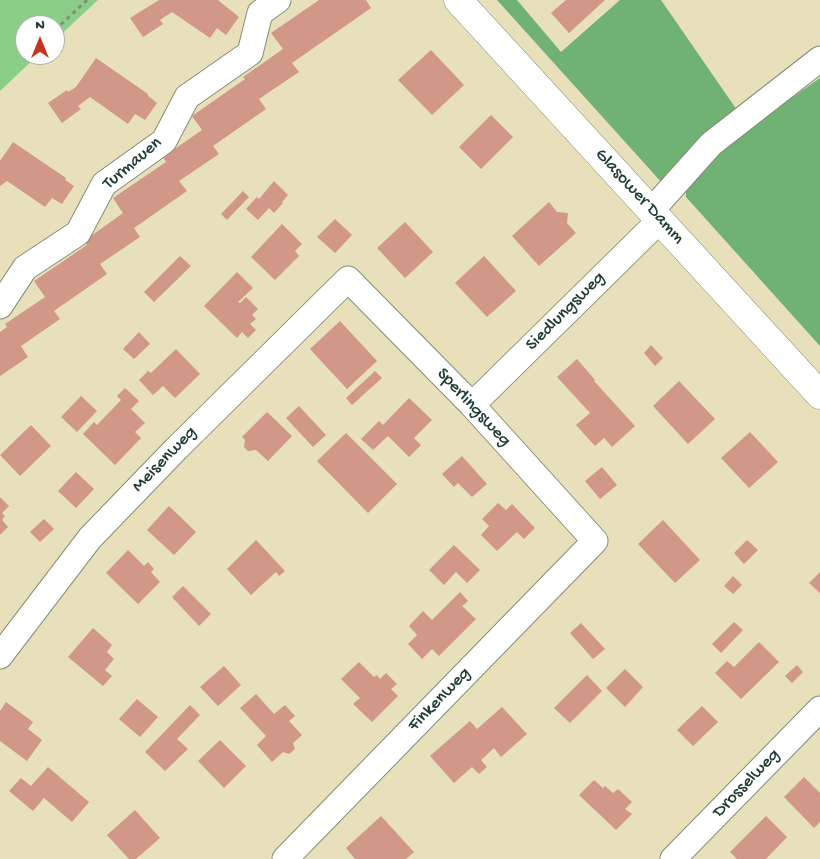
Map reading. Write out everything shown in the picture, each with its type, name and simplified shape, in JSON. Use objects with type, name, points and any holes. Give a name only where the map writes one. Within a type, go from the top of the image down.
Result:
[{"type":"street","name":"Turmauen","points":[[0,306],[25,268],[78,232],[104,184],[164,141],[186,97],[250,53],[260,13],[278,0]]},
{"type":"street","name":"Glasower Damm","points":[[458,0],[820,395]]},
{"type":"street","name":"Siedlungsweg","points":[[472,405],[656,215],[711,144],[820,59]]},
{"type":"street","name":"Sperlingsweg","points":[[348,279],[472,405],[595,541]]},
{"type":"street","name":"Meisenweg","points":[[0,656],[90,538],[176,449],[348,279]]},
{"type":"street","name":"Finkenweg","points":[[285,859],[595,541]]},
{"type":"street","name":"Drosselweg","points":[[673,859],[820,709]]},
{"type":"path","points":[[65,21],[87,0]]},
{"type":"green space","points":[[0,0],[98,0],[65,31],[65,15],[15,15],[15,65],[27,65],[0,91]]},
{"type":"green space","points":[[497,0],[517,0],[561,52],[620,0],[661,0],[739,113],[663,184]]},
{"type":"green space","points":[[820,78],[820,346],[686,197],[686,189],[716,151]]},
{"type":"building","points":[[159,0],[218,0],[239,17],[226,35],[217,28],[210,38],[172,12],[160,20],[163,24],[143,37],[130,18]]},
{"type":"building","points":[[319,0],[366,0],[371,8],[292,63],[299,72],[259,99],[266,109],[213,146],[219,154],[179,181],[187,191],[134,228],[140,237],[100,264],[107,274],[54,311],[60,319],[21,346],[28,357],[0,376],[0,332],[7,327],[5,324],[45,297],[34,281],[87,245],[84,241],[123,213],[113,198],[166,162],[163,157],[202,130],[192,116],[245,79],[243,77],[283,49],[271,33]]},
{"type":"building","points":[[566,0],[605,0],[569,33],[551,13]]},
{"type":"building","points":[[431,50],[464,85],[432,115],[398,80]]},
{"type":"building","points":[[96,58],[148,94],[157,103],[145,120],[135,114],[128,124],[90,97],[78,106],[81,109],[62,123],[48,103],[67,90],[68,92],[76,87]]},
{"type":"building","points":[[491,115],[513,137],[481,169],[459,147]]},
{"type":"building","points":[[13,142],[66,178],[65,180],[74,186],[62,204],[52,198],[45,207],[7,181],[0,186],[0,161]]},
{"type":"building","points":[[274,181],[288,195],[274,213],[269,208],[258,220],[246,209],[257,197],[259,199]]},
{"type":"building","points":[[243,191],[249,197],[227,220],[221,214]]},
{"type":"building","points":[[549,202],[557,212],[568,213],[567,223],[576,233],[539,266],[512,236]]},
{"type":"building","points":[[335,219],[352,235],[335,253],[317,237]]},
{"type":"building","points":[[405,222],[433,252],[405,278],[377,248]]},
{"type":"building","points":[[282,224],[302,244],[295,251],[299,256],[275,280],[251,257]]},
{"type":"building","points":[[180,256],[191,266],[154,302],[144,292]]},
{"type":"building","points":[[484,256],[516,291],[487,317],[455,283]]},
{"type":"building","points":[[237,272],[253,288],[238,302],[240,303],[246,297],[258,309],[252,315],[256,319],[250,324],[256,330],[248,338],[242,332],[237,338],[204,306]]},
{"type":"building","points":[[340,321],[377,361],[347,389],[310,349]]},
{"type":"building","points":[[139,332],[150,344],[134,359],[123,349]]},
{"type":"building","points":[[651,345],[663,358],[655,366],[644,353]]},
{"type":"building","points":[[176,349],[200,374],[175,398],[163,386],[153,395],[139,380],[148,371],[151,373]]},
{"type":"building","points":[[577,359],[594,381],[635,426],[612,447],[604,438],[595,446],[576,425],[590,413],[557,377]]},
{"type":"building","points":[[375,371],[382,378],[352,405],[346,398]]},
{"type":"building","points":[[679,381],[715,419],[688,444],[653,406]]},
{"type":"building","points":[[125,388],[139,401],[131,409],[145,423],[135,432],[141,438],[115,465],[83,434],[94,422],[97,425],[121,400],[117,396]]},
{"type":"building","points":[[81,396],[97,411],[77,432],[61,417]]},
{"type":"building","points":[[409,398],[432,420],[414,438],[421,445],[409,457],[388,436],[373,450],[361,439],[379,421],[383,425]]},
{"type":"building","points":[[299,406],[326,435],[313,447],[286,418]]},
{"type":"building","points":[[267,412],[292,436],[268,461],[256,450],[248,451],[244,447],[245,440],[242,437]]},
{"type":"building","points":[[31,425],[51,446],[20,476],[0,455]]},
{"type":"building","points":[[750,432],[778,462],[749,488],[721,458]]},
{"type":"building","points":[[346,433],[397,484],[368,513],[317,461]]},
{"type":"building","points":[[462,456],[487,484],[472,497],[458,483],[454,487],[442,474]]},
{"type":"building","points":[[602,467],[617,485],[600,499],[585,481]]},
{"type":"building","points":[[76,472],[94,489],[76,508],[58,491]]},
{"type":"building","points":[[0,497],[9,506],[2,513],[5,516],[2,520],[8,527],[0,535]]},
{"type":"building","points":[[498,503],[506,510],[512,504],[535,528],[524,539],[517,532],[497,551],[481,535],[489,526],[482,519]]},
{"type":"building","points":[[169,506],[196,532],[174,555],[147,530]]},
{"type":"building","points":[[44,519],[54,529],[40,542],[30,532]]},
{"type":"building","points":[[663,520],[700,560],[675,583],[638,544]]},
{"type":"building","points":[[256,540],[285,571],[279,576],[276,572],[251,595],[227,569]]},
{"type":"building","points":[[747,540],[758,550],[744,564],[734,553]]},
{"type":"building","points":[[454,545],[480,570],[467,583],[456,572],[444,585],[429,570]]},
{"type":"building","points":[[128,550],[144,566],[148,562],[154,569],[151,572],[160,582],[138,604],[106,573]]},
{"type":"building","points":[[820,572],[820,593],[809,583]]},
{"type":"building","points":[[733,576],[742,585],[733,594],[724,586]]},
{"type":"building","points":[[183,586],[211,614],[199,626],[172,597]]},
{"type":"building","points":[[460,592],[468,601],[462,606],[476,619],[439,656],[432,649],[422,659],[408,644],[417,635],[409,626],[423,611],[432,620]]},
{"type":"building","points":[[734,622],[743,630],[721,653],[712,644]]},
{"type":"building","points":[[581,623],[605,649],[593,659],[570,633]]},
{"type":"building","points":[[93,628],[112,645],[107,652],[114,659],[105,670],[112,676],[103,686],[68,657]]},
{"type":"building","points":[[759,642],[779,662],[741,699],[715,673],[727,661],[734,667]]},
{"type":"building","points":[[359,662],[374,677],[377,675],[380,679],[386,673],[397,684],[391,689],[398,696],[372,722],[353,704],[360,698],[341,679]]},
{"type":"building","points":[[797,665],[803,672],[792,683],[785,676]]},
{"type":"building","points":[[224,666],[241,685],[218,706],[200,687]]},
{"type":"building","points":[[625,669],[643,687],[625,707],[606,688]]},
{"type":"building","points":[[587,675],[602,691],[570,723],[554,708]]},
{"type":"building","points":[[256,694],[274,714],[285,705],[295,716],[289,721],[302,735],[293,743],[295,749],[289,754],[283,752],[272,762],[257,745],[266,736],[240,708]]},
{"type":"building","points":[[137,699],[158,717],[140,737],[119,719]]},
{"type":"building","points":[[6,702],[33,722],[28,729],[42,740],[27,761],[0,741],[0,711]]},
{"type":"building","points":[[190,705],[200,715],[177,739],[188,749],[165,771],[145,752]]},
{"type":"building","points":[[702,706],[718,722],[693,746],[677,730]]},
{"type":"building","points":[[502,707],[527,734],[501,757],[494,748],[481,760],[487,767],[479,774],[472,767],[454,783],[430,756],[470,721],[477,729]]},
{"type":"building","points":[[220,740],[246,766],[224,788],[198,761]]},
{"type":"building","points":[[48,767],[89,802],[72,822],[44,798],[33,811],[9,791],[21,778],[31,786]]},
{"type":"building","points":[[804,777],[820,793],[820,822],[814,828],[784,797]]},
{"type":"building","points":[[594,780],[603,788],[605,786],[613,793],[618,789],[632,802],[625,809],[632,814],[616,830],[579,795]]},
{"type":"building","points":[[135,810],[160,838],[136,859],[129,859],[107,835]]},
{"type":"building","points":[[381,816],[414,852],[406,859],[355,859],[346,848]]},
{"type":"building","points":[[766,816],[787,837],[766,859],[737,859],[730,852]]}]
